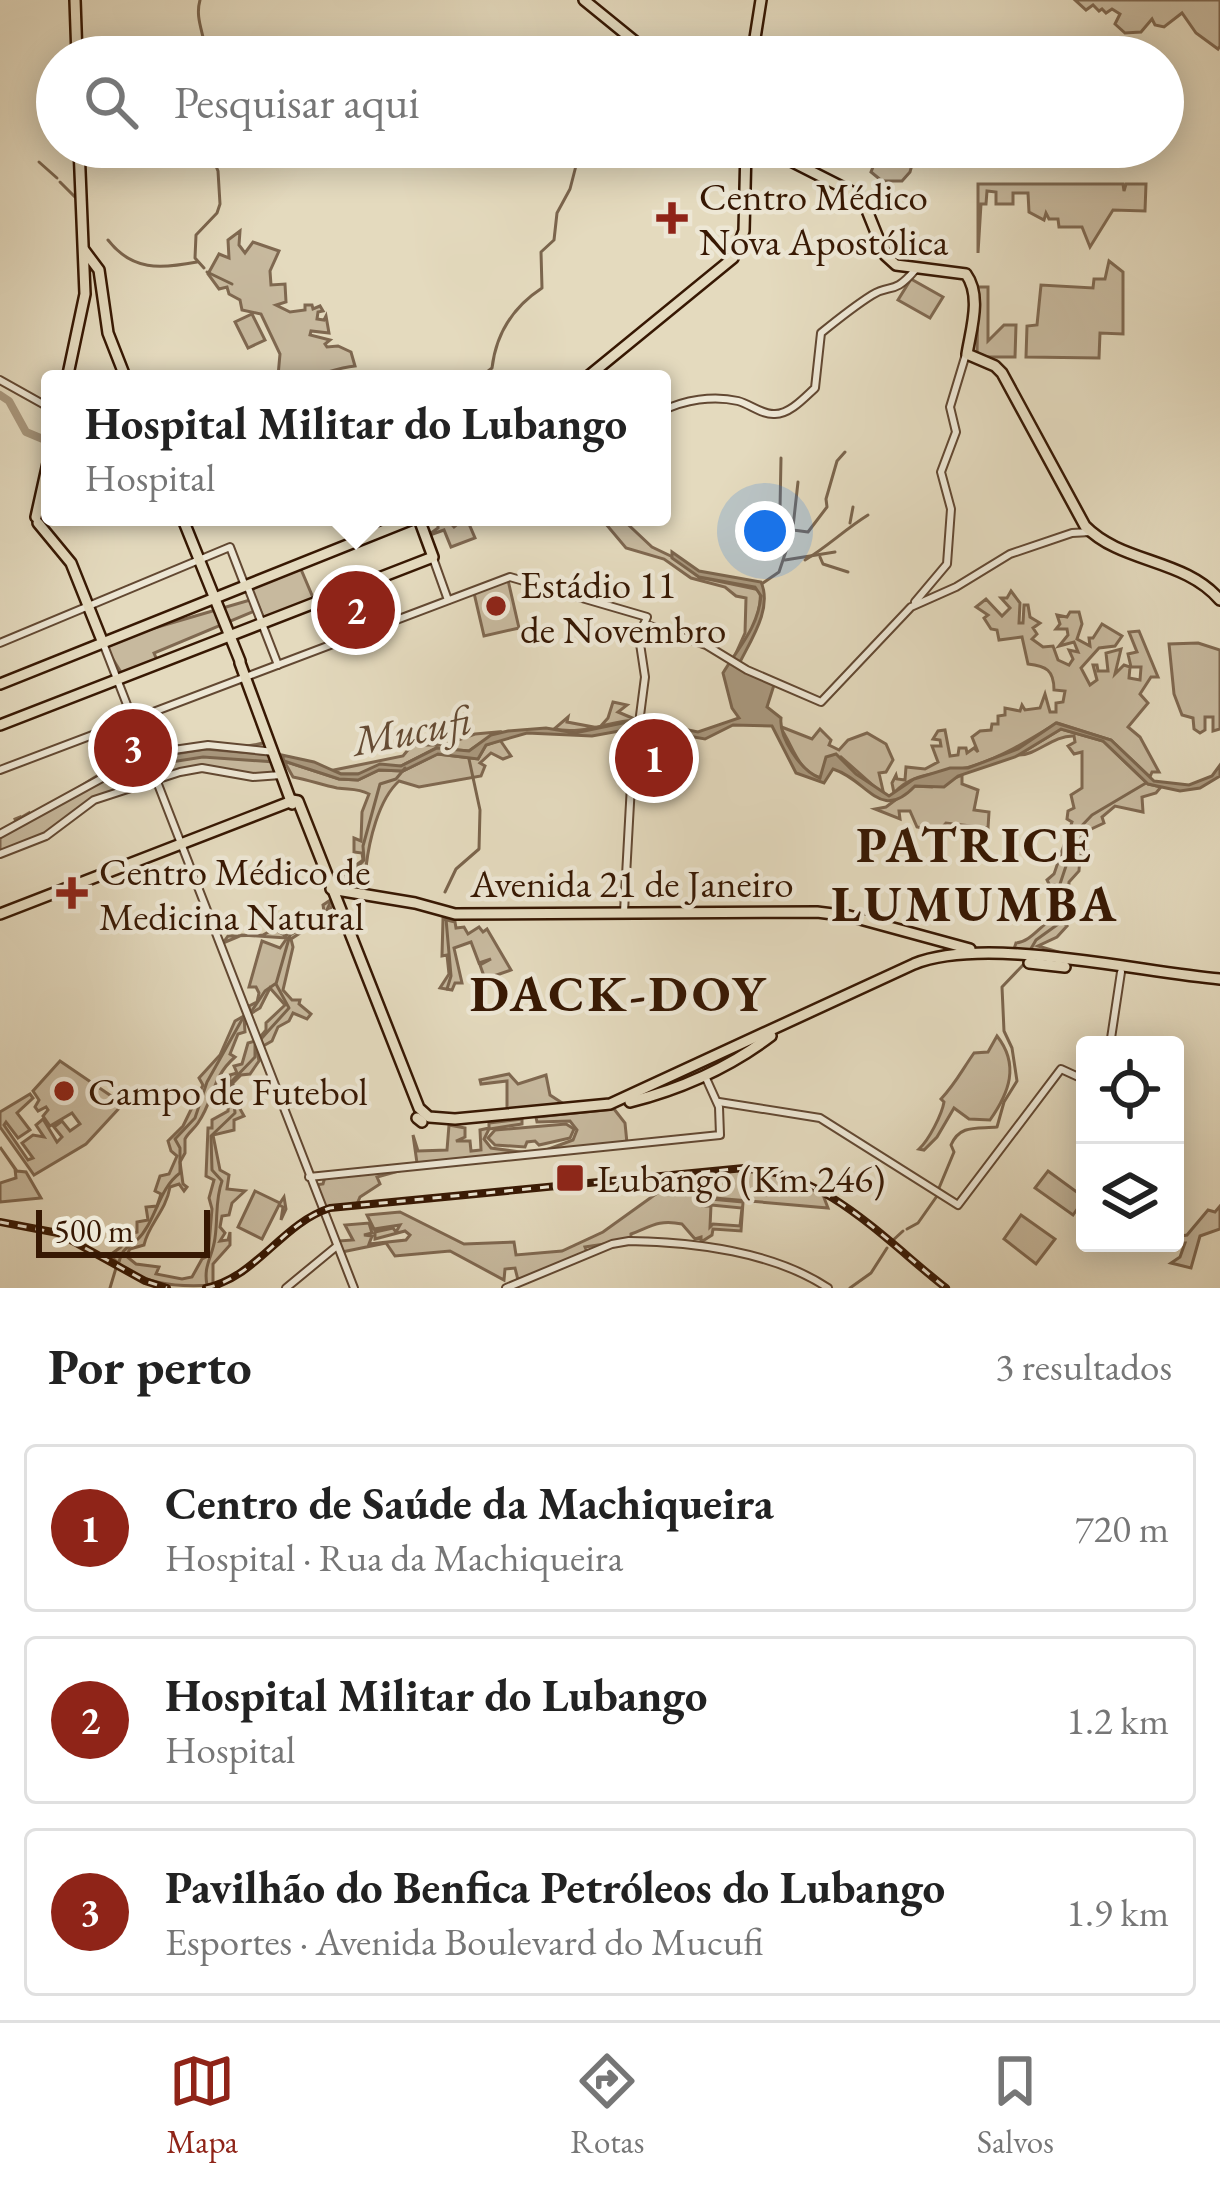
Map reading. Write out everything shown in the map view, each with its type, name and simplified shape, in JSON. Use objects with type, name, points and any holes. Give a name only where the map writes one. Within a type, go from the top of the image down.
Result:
[{"type":"main road","points":[[75,0],[76,36]]},
{"type":"main road","points":[[584,0],[628,36]]},
{"type":"main road","points":[[755,36],[761,0]]},
{"type":"main road","points":[[69,370],[85,299],[80,168]]},
{"type":"main road","points":[[599,370],[736,254],[744,231],[747,168]]},
{"type":"main road","points":[[805,168],[852,192],[866,208],[886,255],[896,265],[956,271],[972,281],[969,357],[990,363],[1002,373],[1090,532],[1190,574],[1220,600]]},
{"type":"main road","points":[[83,248],[99,270],[108,334],[122,370]]},
{"type":"main road","points":[[42,526],[70,563],[104,643]]},
{"type":"main road","points":[[186,526],[421,1118]]},
{"type":"main road","points":[[0,684],[397,526]]},
{"type":"main road","points":[[0,725],[433,557],[420,526]]},
{"type":"main road","points":[[0,914],[293,802]]},
{"type":"main road","points":[[293,802],[421,1118]]},
{"type":"main road","name":"Avenida 21 de Janeiro","points":[[331,889],[450,914],[830,913],[981,952]]},
{"type":"main road","points":[[927,961],[940,946],[933,939]]},
{"type":"main road","points":[[421,1118],[464,1119],[598,1106],[629,1098],[704,1074],[782,1030],[927,961],[981,952],[1220,981]]},
{"type":"main road","points":[[927,961],[965,957],[1026,960],[1220,981]]},
{"type":"main road","points":[[421,1118],[523,1121],[610,1107],[740,1053]]},
{"type":"street","points":[[671,406],[713,398],[738,401],[773,415],[785,411],[815,388],[821,333],[874,294],[903,284],[915,270]]},
{"type":"street","points":[[0,770],[510,577],[645,620],[813,700],[826,700],[947,564],[951,509],[941,472],[956,432],[950,407],[967,350]]},
{"type":"street","points":[[0,380],[41,404]]},
{"type":"street","points":[[1072,533],[1083,521]]},
{"type":"street","points":[[911,608],[1010,554],[1072,533],[1090,532]]},
{"type":"street","points":[[0,643],[230,547],[278,665]]},
{"type":"street","points":[[433,557],[448,600]]},
{"type":"street","points":[[624,912],[629,802],[645,673],[638,642],[645,620]]},
{"type":"street","points":[[104,643],[354,1288]]},
{"type":"street","points":[[0,834],[148,759],[194,745],[278,760]]},
{"type":"street","points":[[0,854],[46,836],[94,800],[156,779],[202,768],[254,777],[278,760]]},
{"type":"street","points":[[1111,1036],[1121,972]]},
{"type":"street","points":[[716,1100],[820,1118],[897,1163],[955,1205],[961,1204],[1062,1068],[1076,1075]]},
{"type":"street","points":[[309,1177],[720,1135],[720,1112],[704,1074]]},
{"type":"street","points":[[720,1112],[735,1106]]},
{"type":"street","points":[[506,1288],[618,1242],[684,1246],[761,1259],[804,1273],[828,1288]]},
{"type":"street","points":[[286,1288],[337,1246]]},
{"type":"shaded area","points":[[1075,0],[1220,0],[1220,46],[1196,33],[1182,13],[1164,27],[1152,19],[1141,32],[1125,33],[1115,24],[1120,14],[1112,9],[1099,11],[1093,5],[1086,10]]},
{"type":"shaded area","points":[[873,168],[911,168],[902,181],[882,181],[871,172]]},
{"type":"shaded area","points":[[978,184],[1123,184],[1124,191],[1126,184],[1146,184],[1145,211],[1113,210],[1090,247],[1082,227],[1059,227],[1058,219],[1049,219],[1046,213],[1044,220],[1029,212],[1028,193],[1013,193],[1013,204],[996,204],[996,192],[987,191],[986,204],[981,204],[978,253]]},
{"type":"shaded area","points":[[240,231],[239,245],[245,253],[253,242],[279,251],[270,271],[271,285],[285,284],[286,302],[276,305],[290,312],[305,310],[305,305],[320,306],[323,311],[317,319],[326,316],[329,333],[311,331],[310,335],[330,340],[327,347],[351,352],[355,366],[279,370],[280,354],[261,314],[242,310],[240,300],[227,287],[219,289],[208,274],[219,254],[229,258],[228,240]]},
{"type":"shaded area","points":[[1109,261],[1123,272],[1123,334],[1100,333],[1099,358],[1026,357],[1027,326],[1037,325],[1041,285],[1093,288],[1094,279],[1105,279]]},
{"type":"shaded area","points":[[911,279],[943,297],[930,318],[898,300]]},
{"type":"shaded area","points":[[978,287],[988,287],[988,341],[1004,325],[1016,325],[1015,357],[977,357]]},
{"type":"shaded area","points":[[252,314],[265,340],[248,348],[235,322]]},
{"type":"shaded area","points":[[470,526],[475,538],[451,547],[444,530],[427,536],[438,528]]},
{"type":"shaded area","points":[[608,526],[630,526],[652,547],[699,577],[760,590],[756,619],[732,662],[745,633],[746,598],[691,578],[664,559],[626,548]]},
{"type":"shaded area","points":[[672,552],[699,571],[761,582],[762,614],[738,666],[774,685],[767,707],[781,718],[792,752],[820,778],[826,757],[836,754],[889,796],[914,779],[968,768],[1018,749],[1056,723],[1111,740],[1154,781],[1189,785],[1212,776],[1220,765],[1220,776],[1200,788],[1180,791],[1148,784],[1103,741],[1061,729],[1015,757],[958,776],[944,787],[915,786],[903,796],[883,800],[833,769],[824,783],[796,773],[772,726],[733,725],[705,739],[643,728],[644,721],[698,732],[739,718],[723,673],[756,618],[761,596],[755,587],[699,577],[672,558]]},
{"type":"shaded area","points":[[300,567],[314,600],[264,619],[250,586]]},
{"type":"shaded area","name":"Estádio 11 de Novembro","points":[[508,580],[519,628],[484,636],[474,593]]},
{"type":"shaded area","points":[[1011,591],[1020,603],[1019,623],[1028,605],[1030,617],[1040,623],[1033,628],[1037,634],[1032,639],[1043,647],[1053,646],[1058,660],[1069,665],[1073,659],[1069,650],[1078,652],[1074,642],[1059,646],[1068,635],[1067,629],[1056,629],[1060,624],[1057,615],[1079,612],[1082,624],[1077,639],[1090,646],[1089,638],[1102,624],[1122,636],[1115,646],[1099,648],[1081,668],[1090,685],[1097,680],[1093,665],[1098,671],[1108,671],[1106,653],[1121,649],[1115,674],[1124,665],[1130,667],[1129,678],[1140,680],[1141,667],[1131,667],[1128,654],[1137,652],[1129,632],[1139,631],[1158,677],[1151,677],[1140,694],[1148,703],[1128,727],[1140,737],[1159,772],[1150,777],[1111,740],[1057,723],[995,757],[963,769],[921,776],[894,793],[892,783],[896,775],[905,780],[906,767],[925,769],[938,762],[932,746],[941,746],[940,740],[933,739],[938,731],[945,730],[950,756],[958,755],[959,748],[978,752],[972,737],[998,724],[1005,708],[1040,708],[1045,694],[1050,712],[1056,712],[1056,703],[1063,702],[1065,691],[1054,690],[1048,670],[1028,664],[1022,637],[999,640],[997,630],[984,618],[988,615],[976,607],[986,599],[1002,616],[1010,608],[1001,598]]},
{"type":"shaded area","points":[[250,600],[257,610],[154,653],[157,660],[122,674],[103,643]]},
{"type":"shaded area","points":[[1198,643],[1220,650],[1220,729],[1213,731],[1213,717],[1205,717],[1205,730],[1200,733],[1194,729],[1193,718],[1182,715],[1174,694],[1169,644]]},
{"type":"shaded area","points":[[613,702],[627,705],[618,712],[637,720],[626,721],[601,726]]},
{"type":"shaded area","points":[[568,717],[567,722],[595,727],[554,729]]},
{"type":"shaded area","points":[[637,720],[636,728],[592,736],[527,733],[486,745],[478,759],[438,754],[403,771],[379,770],[358,780],[339,779],[284,761],[282,755],[341,774],[358,774],[380,764],[401,766],[437,748],[469,751],[491,735],[508,731],[546,728],[575,733]]},
{"type":"shaded area","points":[[779,726],[812,739],[820,729],[831,740],[829,745],[839,750],[848,740],[867,733],[886,744],[893,760],[886,772],[879,773],[884,795],[841,757],[820,778],[812,774],[800,763]]},
{"type":"shaded area","points":[[1061,729],[1103,741],[1148,784],[1161,787],[1142,797],[1143,812],[1115,806],[1102,817],[1104,823],[1081,838],[1088,850],[1080,856],[1079,871],[1069,882],[1068,915],[1063,922],[1067,926],[1038,946],[1068,955],[1013,952],[1016,943],[1053,919],[1054,885],[1047,880],[1054,874],[1072,822],[1067,819],[1074,808],[1071,795],[1082,788],[1082,752],[1074,754],[1068,746],[1075,742],[1074,736],[1018,755]]},
{"type":"shaded area","points":[[497,732],[469,751],[436,748],[401,766],[358,774],[334,770],[403,756],[412,745],[444,745]]},
{"type":"shaded area","points":[[500,740],[511,756],[503,759],[491,753],[480,763],[485,766],[481,776],[419,787],[399,781],[380,810],[366,867],[345,882],[344,888],[339,887],[339,878],[363,860],[362,853],[354,852],[354,838],[361,841],[362,812],[369,794],[293,777],[284,761],[339,779],[358,780],[379,770],[403,771],[437,754],[478,759],[486,745]]},
{"type":"shaded area","points":[[269,741],[281,776],[188,771],[90,804],[49,837],[0,856],[0,831],[17,824],[15,819],[37,815],[131,758],[165,747]]},
{"type":"shaded area","points":[[206,749],[273,755],[276,762],[203,757],[152,765],[149,758]]},
{"type":"shaded area","points":[[962,775],[962,784],[978,790],[974,810],[989,812],[988,828],[946,823],[939,831],[917,827],[910,811],[899,811],[900,819],[875,809],[886,807],[914,786],[932,787]]},
{"type":"shaded area","points":[[332,899],[334,903],[325,917],[291,939],[283,990],[311,1014],[307,1019],[293,1013],[263,1046],[260,1037],[266,1023],[285,1005],[270,988],[260,1008],[250,1014],[249,1006],[257,1002],[259,993],[256,987],[249,987],[262,941],[280,948],[287,938],[248,935],[274,929],[286,936],[293,927],[324,911],[323,905]]},
{"type":"shaded area","points":[[443,919],[455,922],[456,928],[464,927],[468,934],[479,927],[483,932],[487,929],[511,970],[485,979],[480,965],[491,959],[479,963],[471,942],[454,948],[462,983],[455,983],[452,990],[440,988],[449,974],[447,955],[442,956]]},
{"type":"shaded area","points":[[244,1016],[245,1032],[238,1034],[230,1054],[235,1057],[221,1073],[203,1114],[185,1139],[180,1162],[187,1187],[184,1191],[179,1184],[170,1187],[144,1245],[130,1249],[126,1256],[136,1264],[159,1267],[156,1274],[182,1279],[192,1277],[208,1256],[214,1180],[206,1176],[208,1128],[228,1111],[230,1075],[237,1073],[234,1066],[242,1064],[248,1043],[255,1041],[259,1061],[250,1074],[233,1083],[234,1098],[244,1116],[234,1120],[234,1130],[213,1135],[220,1170],[229,1175],[227,1189],[245,1191],[232,1203],[229,1215],[222,1216],[220,1227],[225,1233],[220,1241],[228,1240],[230,1232],[230,1245],[213,1264],[213,1285],[185,1286],[144,1278],[110,1255],[126,1235],[137,1232],[137,1222],[148,1220],[146,1207],[157,1206],[160,1176],[169,1174],[177,1156],[168,1141],[183,1126],[203,1085],[199,1078],[220,1055],[235,1021]]},
{"type":"shaded area","points":[[997,1036],[1010,1068],[1002,1100],[990,1120],[969,1119],[954,1108],[937,1137],[924,1150],[919,1149],[938,1120],[941,1099],[974,1053],[988,1052]]},
{"type":"shaded area","points":[[60,1061],[123,1104],[86,1144],[34,1175],[0,1127],[0,1112],[30,1094],[33,1098],[17,1113],[30,1130],[18,1138],[6,1122],[4,1125],[28,1160],[33,1158],[22,1143],[33,1135],[44,1137],[36,1125],[43,1119],[57,1142],[62,1137],[54,1127],[62,1121],[70,1131],[80,1124],[72,1113],[50,1126],[43,1116],[46,1107],[38,1111],[35,1107],[39,1100],[33,1091]]},
{"type":"shaded area","points":[[509,1074],[518,1084],[546,1075],[550,1095],[567,1106],[507,1111],[507,1081],[481,1084],[480,1080]]},
{"type":"shaded area","points":[[614,1109],[625,1123],[627,1143],[538,1153],[573,1140],[577,1130],[570,1121],[537,1122],[536,1117]]},
{"type":"shaded area","points":[[522,1119],[522,1124],[489,1129],[484,1139],[491,1148],[527,1153],[417,1163],[413,1135],[418,1151],[447,1150],[449,1125],[465,1128],[465,1137],[456,1141],[470,1141],[471,1151],[481,1150],[480,1130],[489,1128],[489,1123]]},
{"type":"shaded area","points":[[566,1124],[574,1129],[570,1138],[539,1145],[535,1141],[525,1147],[495,1145],[488,1138],[495,1130]]},
{"type":"shaded area","points":[[0,1147],[17,1171],[26,1172],[41,1198],[0,1202],[0,1183],[16,1178]]},
{"type":"shaded area","points":[[406,1169],[377,1177],[380,1184],[357,1204],[324,1208],[315,1185],[323,1184],[325,1177]]},
{"type":"shaded area","points":[[733,1170],[787,1177],[823,1195],[828,1208],[704,1197],[703,1206],[709,1206],[710,1199],[743,1202],[741,1231],[713,1229],[701,1242],[701,1237],[695,1239],[682,1224],[660,1223],[631,1234],[631,1240],[585,1247],[587,1252],[518,1280],[515,1268],[505,1269],[504,1280],[450,1251],[395,1256],[386,1243],[342,1252],[338,1241],[353,1240],[345,1225],[369,1223],[372,1233],[364,1235],[372,1236],[369,1244],[406,1240],[410,1235],[405,1231],[375,1239],[375,1232],[393,1228],[396,1232],[400,1225],[374,1229],[367,1215],[400,1212],[464,1244],[514,1242],[516,1255],[562,1251],[603,1232],[674,1181]],"holes":[[[711,1205],[742,1208],[740,1226],[710,1227]]]},
{"type":"shaded area","points":[[1048,1171],[1076,1191],[1076,1211],[1073,1215],[1035,1188]]},
{"type":"shaded area","points":[[255,1191],[280,1203],[284,1197],[286,1209],[281,1220],[283,1207],[279,1205],[262,1239],[238,1227]]},
{"type":"shaded area","points":[[1220,1206],[1220,1229],[1200,1236],[1191,1268],[1171,1263],[1184,1252],[1184,1236],[1208,1210],[1215,1212]]},
{"type":"shaded area","points":[[1021,1215],[1055,1239],[1036,1264],[1004,1239]]},
{"type":"waterway","points":[[200,0],[203,36]]},
{"type":"waterway","points":[[46,168],[57,178]]},
{"type":"waterway","points":[[204,268],[195,258],[196,235],[220,204],[217,168]]},
{"type":"waterway","points":[[489,370],[508,322],[542,288],[541,252],[554,240],[557,213],[575,168]]},
{"type":"waterway","points":[[60,182],[75,197]]},
{"type":"waterway","points":[[108,240],[127,258],[148,265],[197,262]]},
{"type":"waterway","points":[[207,272],[232,284]]},
{"type":"waterway","points":[[0,395],[9,401],[26,432],[41,438]]},
{"type":"waterway","points":[[763,583],[779,572],[793,530],[808,532],[827,507],[837,461],[845,452]]},
{"type":"waterway","points":[[781,458],[780,509],[771,526],[786,542]]},
{"type":"waterway","points":[[793,527],[798,482]]},
{"type":"waterway","points":[[850,523],[853,507]]},
{"type":"waterway","points":[[805,560],[868,515]]},
{"type":"waterway","points":[[785,560],[835,552]]},
{"type":"waterway","points":[[820,557],[823,564],[848,572]]},
{"type":"waterway","name":"Mucufi","points":[[445,892],[456,869],[479,849],[480,810],[469,759]]},
{"type":"waterway","name":"Mucufi","points":[[341,885],[364,860],[363,846],[380,784],[396,779],[405,768]]},
{"type":"waterway","points":[[1029,952],[1036,940],[1061,922],[1064,906],[1059,887],[1072,836],[1092,815],[1146,783]]},
{"type":"waterway","points":[[261,1039],[289,1008],[276,984],[290,935],[325,914],[330,903]]},
{"type":"waterway","points":[[446,919],[451,976],[447,989]]},
{"type":"waterway","points":[[939,1188],[955,1138],[970,1129],[997,1127],[1017,1081],[1004,1031],[1002,987],[1023,965]]},
{"type":"waterway","points":[[251,1012],[275,984]]},
{"type":"waterway","points":[[119,1262],[180,1173],[180,1148],[175,1139],[195,1118],[207,1082],[244,1016]]},
{"type":"waterway","points":[[207,1285],[222,1181],[212,1170],[211,1136],[235,1113],[232,1081],[255,1057],[255,1044]]},
{"type":"waterway","points":[[907,1229],[918,1223],[937,1196]]},
{"type":"waterway","points":[[891,1242],[903,1231]]},
{"type":"waterway","points":[[850,1288],[871,1273],[887,1248]]},
{"type":"waterway","points":[[110,1288],[116,1268]]},
{"type":"railway","points":[[206,1288],[240,1273],[297,1226],[330,1208],[744,1168],[801,1181],[827,1195],[946,1288]]},
{"type":"railway","points":[[0,1222],[58,1233],[145,1281],[167,1288]]},
{"type":"place","name":"Centro Médico Nova Apostólica","points":[[672,218]]},
{"type":"place","name":"Estádio 11 de Novembro","points":[[496,606]]},
{"type":"place","name":"Hospital Militar do Lubango","points":[[356,610]]},
{"type":"place","name":"Pavilhão do Benfica Petróleos do Lubango","points":[[133,748]]},
{"type":"place","name":"Centro de Saúde da Machiqueira","points":[[654,758]]},
{"type":"place","name":"Centro Médico de Medicina Natural","points":[[72,893]]},
{"type":"place","name":"Campo de Futebol","points":[[64,1091]]},
{"type":"place","name":"Lubango (Km 246)","points":[[570,1178]]},
{"type":"district","name":"PATRICE LUMUMBA","points":[[975,873]]},
{"type":"district","name":"DACK-DOY","points":[[619,993]]}]
